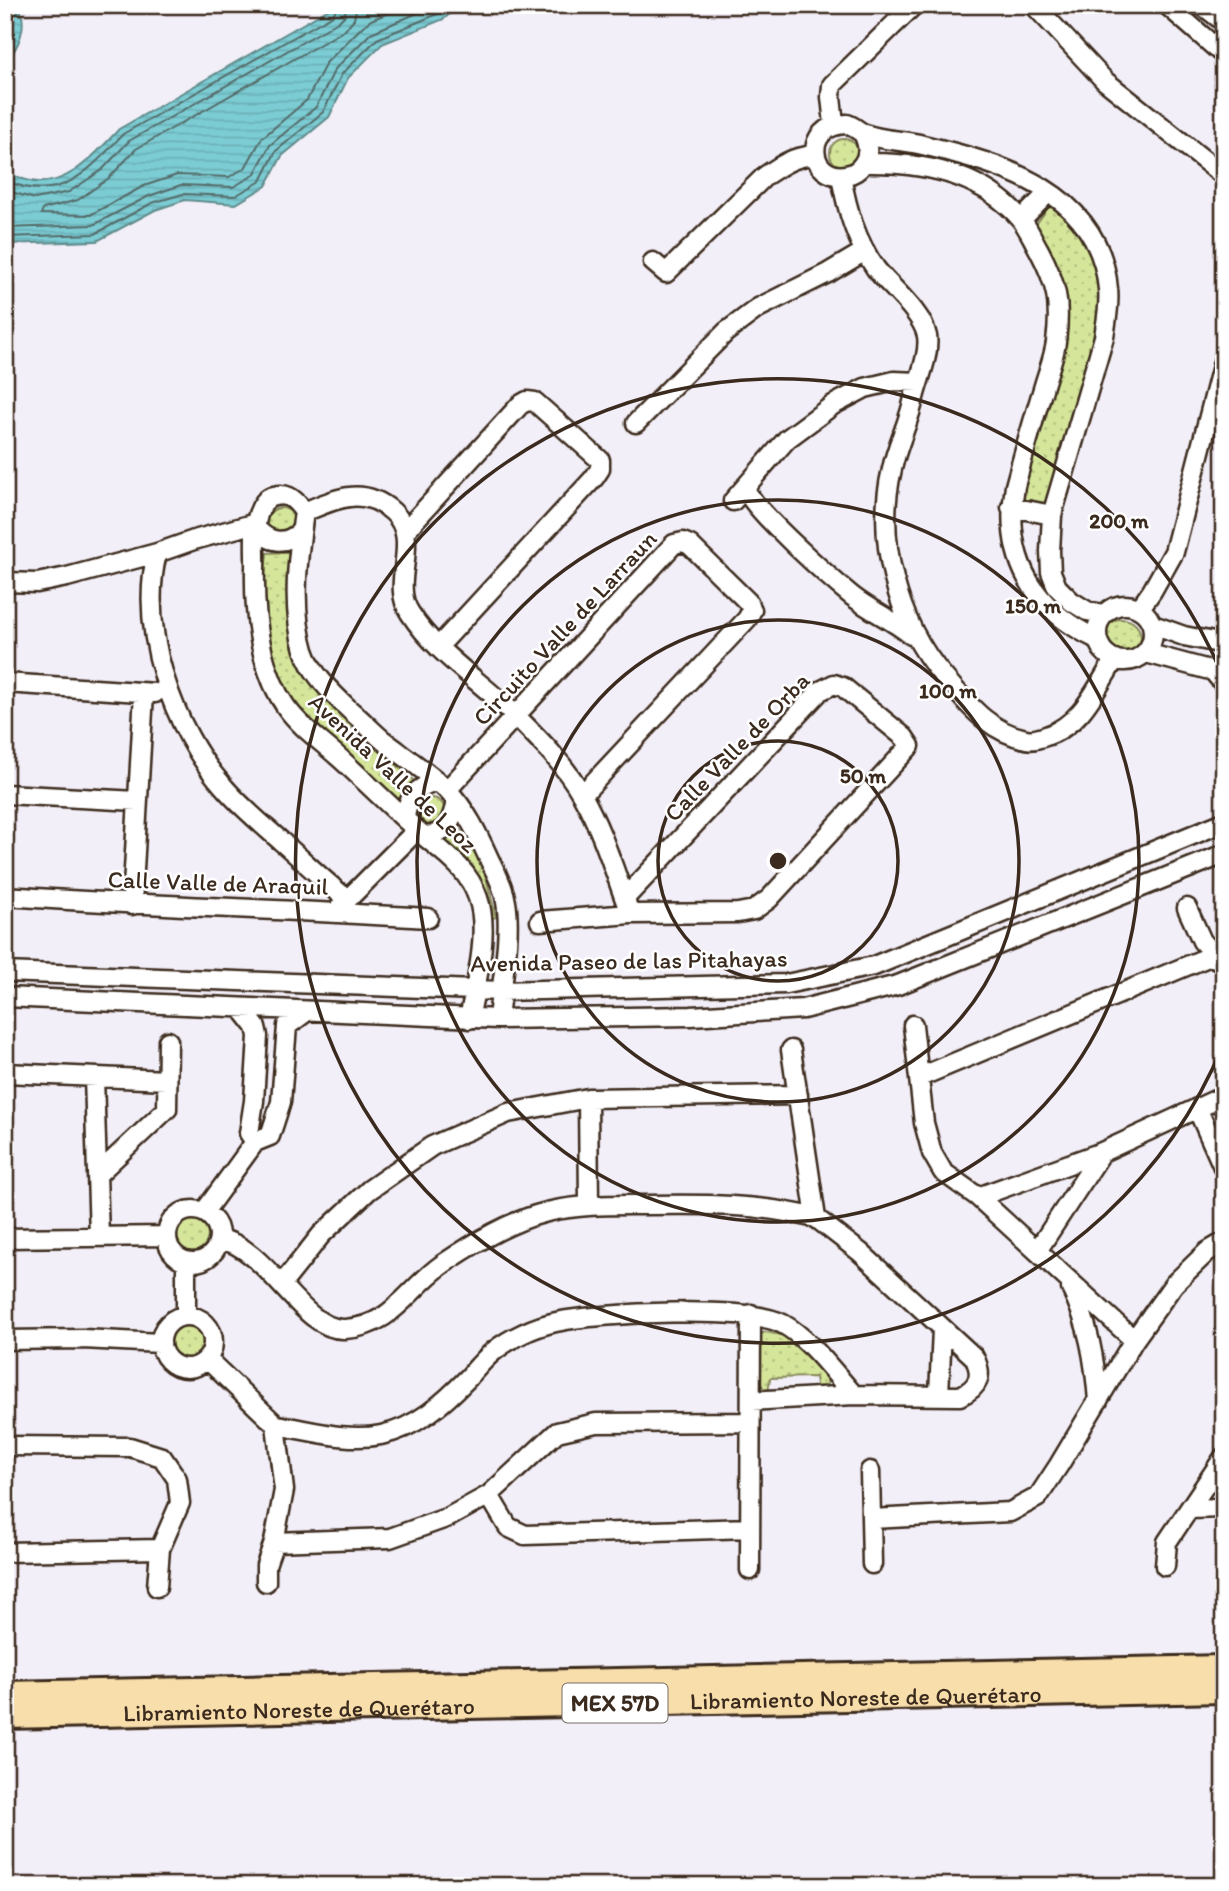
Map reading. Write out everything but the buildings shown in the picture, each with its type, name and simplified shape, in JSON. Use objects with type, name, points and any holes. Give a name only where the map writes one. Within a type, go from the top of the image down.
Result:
[{"type":"highway","name":"Libramiento Noreste de Querétaro","points":[[5,1693],[1224,1668]]},
{"type":"highway","name":"Libramiento Noreste de Querétaro","points":[[5,1716],[1224,1690]]},
{"type":"street","points":[[834,124],[832,85],[914,5]]},
{"type":"street","points":[[1034,5],[1105,80],[1224,176]]},
{"type":"street","points":[[1167,5],[1224,55]]},
{"type":"street","points":[[1202,5],[1224,22]]},
{"type":"street","points":[[834,124],[847,124],[856,127],[863,134],[868,153],[865,163],[850,175],[831,174],[817,161],[815,152],[818,137],[823,130],[834,124]]},
{"type":"street","points":[[863,134],[921,144],[1016,173],[1068,205],[1093,236],[1104,261],[1109,291],[1104,338],[1052,515],[1050,551],[1051,572],[1057,587],[1071,601],[1087,611],[1103,614]]},
{"type":"street","points":[[653,262],[666,273],[765,176],[782,165],[811,156],[815,152]]},
{"type":"street","points":[[865,163],[900,162],[934,168],[962,177],[985,189],[1022,219],[1053,276],[1058,298],[1056,344],[1018,475],[1011,507],[1012,534],[1020,565],[1029,582],[1056,616],[1097,639],[1106,653],[1115,659],[1131,660],[1146,653],[1152,644],[1153,625],[1148,615],[1140,608],[1129,604],[1118,605],[1103,614],[1097,639]]},
{"type":"street","points":[[841,176],[853,228],[865,251],[876,269],[923,325],[927,338],[926,353],[911,412],[892,469],[888,497],[888,544],[897,593],[905,617],[919,642],[940,672],[988,724],[1010,736],[1032,740],[1060,731],[1076,719],[1115,659]]},
{"type":"street","points":[[1022,219],[1049,192]]},
{"type":"street","points":[[636,423],[726,332],[758,307],[828,273],[865,251]]},
{"type":"street","points":[[1140,608],[1174,552],[1224,358]]},
{"type":"street","points":[[918,382],[894,381],[865,388],[833,405],[787,439],[739,494],[748,496],[851,595],[919,642]]},
{"type":"street","points":[[406,530],[520,405],[527,401],[535,402],[600,460],[600,469],[594,478],[438,647]]},
{"type":"street","points":[[301,531],[284,542],[263,536],[256,525],[261,504],[275,495],[284,494],[292,497],[304,512],[342,498],[360,495],[378,500],[395,514],[406,530],[403,600],[409,613],[438,647],[516,716],[564,769],[582,795],[607,847],[628,906],[540,921]]},
{"type":"street","points":[[1011,507],[1052,515]]},
{"type":"street","name":"Avenida Valle de Leoz","points":[[304,512],[298,603],[303,649],[309,663],[336,697],[446,791],[478,836],[501,881],[508,924],[498,1019]]},
{"type":"street","points":[[5,582],[37,583],[157,554],[194,540],[256,525]]},
{"type":"street","name":"Avenida Valle de Leoz","points":[[256,525],[254,601],[257,631],[269,672],[286,707],[307,730],[443,850],[470,881],[478,897],[483,921],[469,1019]]},
{"type":"street","name":"Circuito Valle de Larraun","points":[[415,828],[443,831],[450,824],[446,791],[674,544],[683,542],[690,545],[748,601],[752,610],[747,619],[582,795]]},
{"type":"street","points":[[157,554],[153,569],[152,603],[156,641],[170,693],[193,743],[225,788],[341,906]]},
{"type":"street","points":[[1153,625],[1184,636],[1224,644]]},
{"type":"street","points":[[1146,653],[1213,671],[1224,684]]},
{"type":"street","points":[[5,683],[170,693]]},
{"type":"street","name":"Calle Valle de Orba","points":[[834,684],[843,687],[904,737],[910,746],[769,899],[754,910],[738,913],[628,906],[820,691],[834,684]]},
{"type":"street","points":[[132,905],[144,693]]},
{"type":"street","name":"Circuito Valle de Larraun","points":[[415,828],[410,798],[426,785],[446,791]]},
{"type":"street","points":[[5,794],[137,801]]},
{"type":"street","name":"Avenida Paseo de las Pitahayas","points":[[5,972],[501,991],[786,985],[874,966],[1224,822]]},
{"type":"street","name":"Circuito Valle de Larraun","points":[[341,906],[415,828]]},
{"type":"street","points":[[5,997],[469,1019],[691,1016],[803,1009],[898,985],[1224,854]]},
{"type":"street","name":"Calle Valle de Araquil","points":[[5,896],[132,905],[341,906],[428,918]]},
{"type":"street","points":[[920,1077],[1218,960],[1202,941],[1187,908]]},
{"type":"street","points":[[999,916],[1011,941]]},
{"type":"street","points":[[483,921],[508,924]]},
{"type":"street","points":[[241,1008],[256,1027],[258,1036],[249,1133],[255,1142]]},
{"type":"street","points":[[204,1212],[255,1142],[270,1136],[281,1102],[287,1026],[306,1012]]},
{"type":"street","points":[[914,1025],[924,1123],[932,1153],[943,1172],[978,1197],[1134,1340]]},
{"type":"street","points":[[98,1174],[167,1109],[168,1041]]},
{"type":"street","points":[[791,1050],[816,1218]]},
{"type":"street","points":[[5,1073],[167,1080]]},
{"type":"street","points":[[94,1077],[99,1237]]},
{"type":"street","points":[[282,1284],[321,1235],[369,1189],[432,1146],[508,1112],[588,1098],[798,1095]]},
{"type":"street","points":[[978,1197],[1102,1152],[1224,1096]]},
{"type":"street","points":[[588,1098],[589,1205]]},
{"type":"street","points":[[254,1101],[281,1102]]},
{"type":"street","points":[[1197,1108],[1224,1169]]},
{"type":"street","points":[[1037,1251],[1102,1152]]},
{"type":"street","points":[[219,1239],[231,1241],[253,1256],[317,1322],[342,1330],[373,1325],[398,1306],[441,1265],[506,1226],[547,1212],[589,1205],[708,1204],[783,1209],[816,1218],[860,1252],[974,1357],[979,1367],[979,1377],[972,1391],[960,1396],[854,1395],[751,1401]]},
{"type":"street","points":[[186,1210],[204,1212],[213,1218],[218,1228],[216,1250],[208,1258],[186,1262],[176,1257],[170,1249],[167,1236],[171,1222],[186,1210]]},
{"type":"street","points":[[5,1238],[167,1236]]},
{"type":"street","points":[[871,1519],[1010,1512],[1038,1497],[1134,1340],[1174,1284],[1207,1252],[1224,1242]]},
{"type":"street","points":[[186,1262],[186,1316]]},
{"type":"street","points":[[1067,1279],[1082,1310],[1092,1349],[1098,1401]]},
{"type":"street","points":[[206,1359],[275,1425],[336,1437],[380,1436],[416,1423],[455,1392],[494,1350],[554,1322],[592,1317],[751,1314],[783,1324],[813,1349],[854,1395]]},
{"type":"street","points":[[750,1570],[751,1314]]},
{"type":"street","points":[[186,1316],[195,1317],[210,1330],[213,1339],[206,1359],[188,1368],[169,1362],[160,1343],[162,1332],[168,1324],[176,1318],[186,1316]]},
{"type":"street","points":[[939,1395],[942,1329]]},
{"type":"street","points":[[5,1340],[83,1339],[160,1343]]},
{"type":"street","points":[[274,1542],[390,1538],[449,1517],[489,1495],[557,1432],[596,1423],[750,1422]]},
{"type":"street","points":[[266,1582],[266,1564],[274,1542],[284,1490],[275,1425]]},
{"type":"street","points":[[5,1446],[130,1447],[162,1457],[177,1479],[180,1503],[160,1549],[157,1587]]},
{"type":"street","points":[[1165,1566],[1167,1542],[1224,1457]]},
{"type":"street","points":[[870,1471],[872,1564]]},
{"type":"street","points":[[489,1495],[508,1527],[525,1535],[750,1528]]},
{"type":"street","points":[[1189,1509],[1224,1508]]},
{"type":"street","points":[[5,1552],[160,1549]]},
{"type":"green space","points":[[844,139],[854,143],[858,153],[854,163],[844,167],[834,163],[830,153],[834,143]]},
{"type":"green space","points":[[1053,207],[1066,215],[1076,226],[1092,256],[1099,288],[1100,319],[1048,505],[1027,504],[1024,490],[1054,388],[1067,326],[1061,280],[1034,227],[1048,208]]},
{"type":"green space","points":[[281,508],[291,512],[295,522],[291,532],[281,536],[271,532],[267,522],[271,512]]},
{"type":"green space","points":[[290,552],[289,603],[295,653],[311,683],[353,724],[347,736],[367,753],[377,746],[418,785],[399,803],[303,714],[276,673],[264,614],[267,553]]},
{"type":"green space","points":[[1122,619],[1135,625],[1141,638],[1135,651],[1122,657],[1109,651],[1103,638],[1109,625]]},
{"type":"green space","points":[[431,798],[441,802],[445,812],[441,822],[431,826],[421,822],[417,812],[421,802]]},
{"type":"green space","points":[[458,827],[483,865],[496,917],[490,919],[442,844]]},
{"type":"green space","points":[[191,1218],[203,1223],[208,1235],[203,1247],[191,1252],[179,1247],[174,1235],[179,1223]]},
{"type":"green space","points":[[186,1325],[199,1330],[204,1343],[199,1356],[186,1361],[173,1356],[168,1343],[173,1330]]},
{"type":"green space","points":[[765,1332],[783,1335],[822,1371],[828,1382],[824,1388],[817,1391],[815,1377],[770,1378],[768,1393],[757,1374],[759,1335]]},
{"type":"water","points":[[5,5],[18,5],[23,20],[21,36],[5,63]]},
{"type":"water","points":[[336,5],[460,5],[444,19],[382,44],[348,78],[329,117],[282,156],[266,186],[236,204],[185,200],[155,210],[97,241],[5,244],[5,168],[15,176],[37,182],[64,177],[88,160],[119,129]]}]
